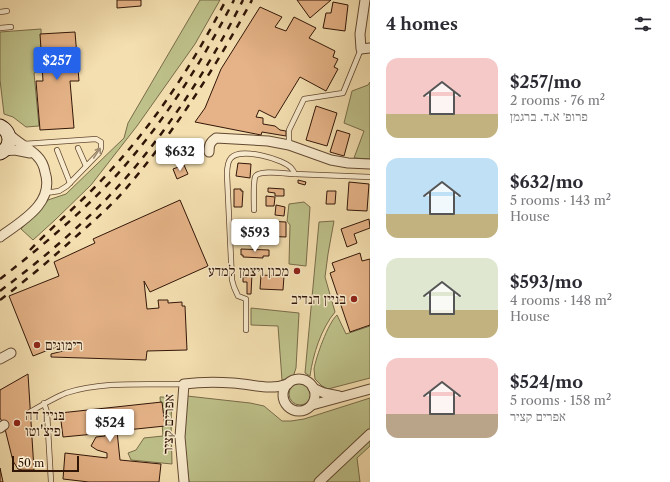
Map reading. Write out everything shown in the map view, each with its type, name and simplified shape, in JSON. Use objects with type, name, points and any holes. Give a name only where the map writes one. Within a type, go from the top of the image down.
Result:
[{"type":"street","points":[[366,0],[360,34],[366,48]]},
{"type":"street","points":[[0,237],[32,212],[43,199],[48,187],[46,174],[42,163],[3,127]]},
{"type":"street","points":[[2,152],[8,144],[3,127]]},
{"type":"street","points":[[209,152],[209,145],[211,141],[216,138],[268,141],[289,145],[331,160],[348,164],[370,164]]},
{"type":"street","points":[[2,152],[22,150],[35,155]]},
{"type":"street","points":[[0,359],[11,353]]},
{"type":"street","points":[[284,400],[284,393],[288,384],[294,380],[306,381],[313,388],[329,394],[344,396]]},
{"type":"street","name":"אפרים קציר","points":[[184,482],[180,437],[184,384],[233,383],[280,387],[288,384]]},
{"type":"street","points":[[258,386],[284,400],[286,404],[295,410],[305,410],[312,404],[315,398],[313,388]]},
{"type":"street","points":[[312,404],[370,389]]},
{"type":"street","points":[[319,482],[370,434]]},
{"type":"lane","points":[[0,12],[7,11]]},
{"type":"lane","points":[[0,28],[11,27]]},
{"type":"lane","points":[[289,145],[289,130],[304,99],[343,93],[366,48]]},
{"type":"lane","points":[[20,144],[96,139],[101,142],[100,151],[70,182],[59,191],[46,193]]},
{"type":"lane","points":[[78,148],[86,166]]},
{"type":"lane","points":[[57,150],[70,182]]},
{"type":"lane","points":[[246,330],[246,299],[238,296],[232,280],[227,175],[228,162],[237,154],[254,154],[265,156],[284,163],[292,168],[295,174]]},
{"type":"lane","points":[[254,210],[255,177],[263,172],[370,177]]},
{"type":"lane","points":[[30,412],[66,394],[94,387],[184,384]]},
{"type":"lane","points":[[44,404],[46,412],[51,482]]},
{"type":"green space","points":[[200,0],[220,0],[195,44],[137,126],[91,185],[33,240],[21,229],[48,200],[66,194],[124,138],[128,123]]},
{"type":"green space","points":[[41,29],[42,69],[34,73],[39,126],[26,127],[13,117],[4,114],[0,80],[0,32]]},
{"type":"green space","points":[[370,82],[370,159],[354,158],[364,131],[344,123],[352,91],[368,85]]},
{"type":"green space","points":[[304,202],[310,207],[306,266],[289,264],[290,225],[287,221],[289,204]]},
{"type":"green space","points":[[334,221],[325,277],[335,312],[318,342],[310,376],[305,373],[319,222]]},
{"type":"green space","points":[[251,308],[299,313],[296,368],[293,377],[282,380],[278,326],[251,325]]},
{"type":"green space","points":[[337,315],[346,334],[370,326],[370,378],[328,389],[322,386],[315,379],[314,369],[326,332]]},
{"type":"green space","points":[[296,383],[304,383],[311,390],[311,398],[304,405],[296,405],[289,398],[289,390]]},
{"type":"green space","points":[[187,396],[264,406],[282,421],[304,419],[370,398],[370,446],[357,458],[360,482],[189,482],[184,437]]},
{"type":"green space","points":[[160,397],[172,397],[172,464],[131,460],[128,453],[136,450],[144,438],[163,436]]},
{"type":"building","points":[[117,0],[141,0],[141,6],[117,8]]},
{"type":"building","points":[[297,0],[331,0],[310,18]]},
{"type":"building","points":[[333,2],[348,5],[345,31],[323,28],[326,13],[331,13]]},
{"type":"building","points":[[260,7],[282,17],[275,27],[286,31],[294,17],[316,28],[309,38],[335,51],[333,57],[338,59],[334,67],[338,69],[326,91],[300,77],[275,118],[259,110],[256,117],[263,118],[263,124],[275,126],[280,130],[286,131],[286,136],[262,132],[261,135],[195,122],[205,108],[221,69]]},
{"type":"building","points":[[75,32],[79,81],[70,81],[74,128],[40,130],[36,81],[43,81],[40,34]]},
{"type":"building","points":[[316,106],[337,113],[327,146],[306,140]]},
{"type":"building","points":[[337,130],[350,134],[344,156],[330,152]]},
{"type":"building","points":[[238,163],[251,164],[250,178],[236,176]]},
{"type":"building","points":[[184,165],[188,174],[177,179],[173,169]]},
{"type":"building","points":[[298,180],[306,182],[305,185],[298,183]]},
{"type":"building","points":[[349,182],[369,184],[367,211],[347,210]]},
{"type":"building","points":[[268,188],[284,189],[284,196],[275,196],[275,193],[268,192]]},
{"type":"building","points":[[234,189],[241,189],[241,191],[243,191],[242,207],[234,207]]},
{"type":"building","points":[[327,191],[336,191],[335,204],[326,204]]},
{"type":"building","points":[[266,196],[275,197],[274,206],[266,206]]},
{"type":"building","points":[[180,200],[208,266],[150,292],[144,281],[147,309],[159,308],[158,300],[168,300],[168,303],[182,302],[182,306],[185,306],[187,350],[147,351],[146,360],[51,357],[51,354],[71,349],[69,342],[33,356],[9,296],[59,276],[54,262],[95,243],[93,239]]},
{"type":"building","points":[[276,205],[285,207],[284,216],[275,215]]},
{"type":"building","points":[[369,219],[370,228],[354,234],[357,243],[347,247],[341,229]]},
{"type":"building","points":[[243,220],[286,222],[286,237],[242,235]]},
{"type":"building","points":[[241,249],[269,250],[269,256],[263,256],[263,258],[243,257],[243,255],[241,255]]},
{"type":"building","name":"בניין הנדיב","points":[[360,253],[362,261],[370,259],[370,325],[350,332],[330,273],[335,271],[332,263]]},
{"type":"building","points":[[247,273],[252,273],[251,294],[247,294],[247,282],[243,282],[243,277],[247,277]]},
{"type":"building","points":[[261,275],[284,276],[283,290],[260,289]]},
{"type":"building","name":"בניין דה פיצ'וטו","points":[[28,374],[34,470],[22,470],[18,469],[13,461],[4,425],[0,418],[0,390]]},
{"type":"building","points":[[162,402],[165,426],[117,431],[120,460],[161,464],[159,482],[89,482],[63,479],[65,453],[107,458],[107,453],[97,450],[91,446],[96,437],[105,436],[105,433],[63,437],[60,413]]},
{"type":"building","points":[[0,468],[3,482],[0,482]]},
{"type":"railway","points":[[30,250],[81,201],[127,152],[174,90],[201,46],[226,0]]},
{"type":"railway","points":[[0,279],[73,218],[101,192],[132,158],[180,93],[234,0]]},
{"type":"railway","points":[[0,291],[72,232],[105,200],[136,166],[166,127],[194,86],[232,22],[243,0]]},
{"type":"railway","points":[[0,300],[55,256],[105,210],[142,170],[193,99],[252,0]]},
{"type":"place","name":"מכון ויצמן למדע","points":[[297,271]]},
{"type":"place","name":"בניין הנדיב","points":[[354,299]]},
{"type":"place","name":"רימונים","points":[[37,345]]},
{"type":"place","name":"בניין דה פיצ'וטו","points":[[17,423]]}]
